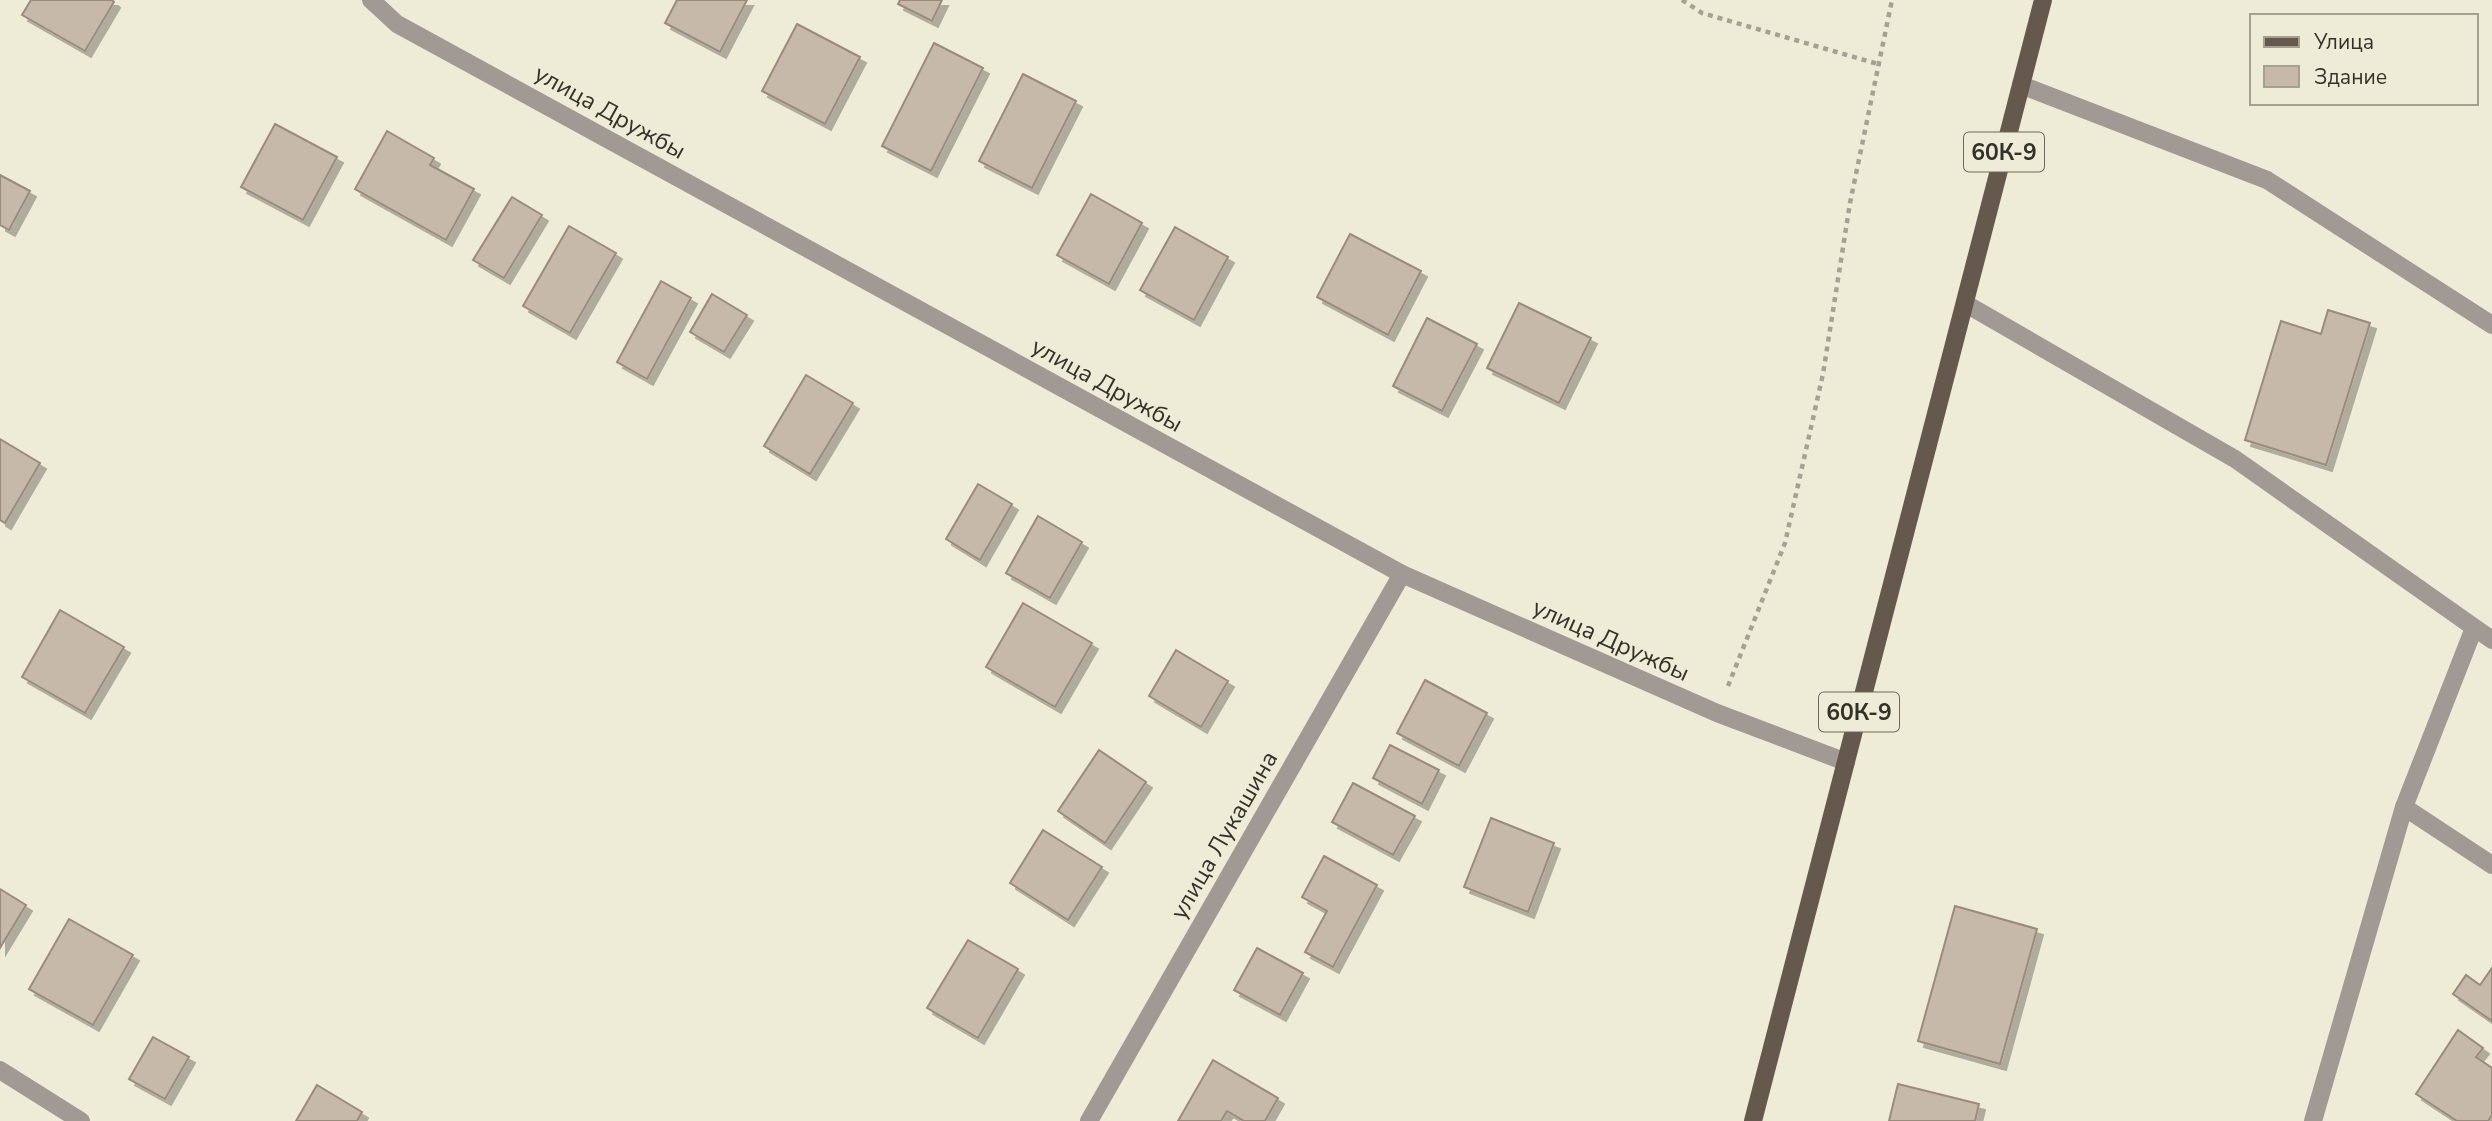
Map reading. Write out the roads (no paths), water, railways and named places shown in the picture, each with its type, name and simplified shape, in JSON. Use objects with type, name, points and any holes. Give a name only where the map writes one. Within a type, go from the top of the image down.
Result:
[{"type":"main road","name":"60К-9","points":[[1754,1121],[2043,0]]},
{"type":"street","name":"улица Дружбы","points":[[371,0],[397,24],[1402,574],[1717,713],[1846,762]]},
{"type":"street","points":[[2021,85],[2267,180],[2492,324]]},
{"type":"street","points":[[1966,304],[2235,459],[2492,640]]},
{"type":"street","name":"улица Лукашина","points":[[1089,1121],[1402,574]]},
{"type":"street","points":[[2313,1121],[2404,807],[2474,628]]},
{"type":"street","points":[[2404,807],[2492,865]]},
{"type":"street","points":[[0,1070],[81,1121]]}]
